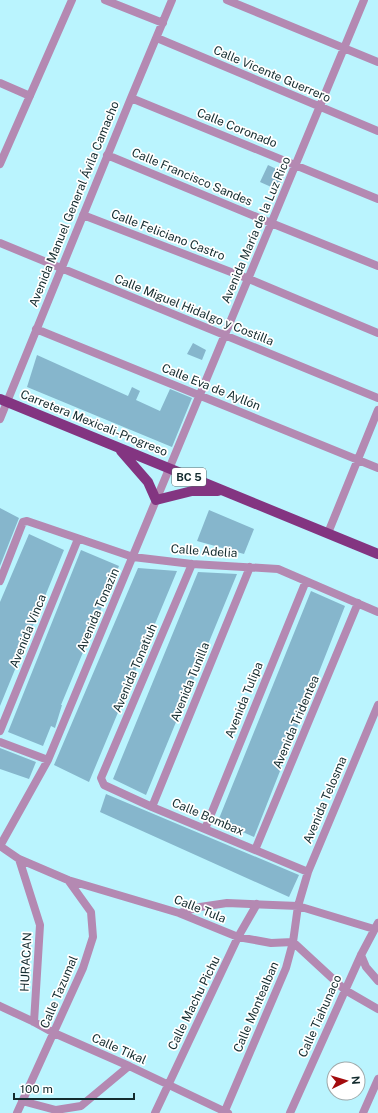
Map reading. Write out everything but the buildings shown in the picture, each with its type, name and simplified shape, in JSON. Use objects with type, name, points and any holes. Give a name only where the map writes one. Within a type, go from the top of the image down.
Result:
[{"type":"main road","name":"Carretera Mexicali-Progreso","points":[[3,400],[378,554]]},
{"type":"main road","points":[[118,448],[148,482],[156,500],[192,491],[222,491]]},
{"type":"street","points":[[0,164],[72,0]]},
{"type":"street","points":[[105,0],[163,23]]},
{"type":"street","name":"Avenida Manuel General Ávila Camacho","points":[[0,419],[3,400],[36,329],[130,98],[172,0]]},
{"type":"street","points":[[227,0],[378,62]]},
{"type":"street","name":"Avenida María de la Luz Rico","points":[[168,468],[249,280],[364,0]]},
{"type":"street","name":"Calle Vicente Guerrero","points":[[157,38],[319,108],[378,131]]},
{"type":"street","points":[[0,83],[30,96]]},
{"type":"street","name":"Calle Coronado","points":[[130,98],[378,199]]},
{"type":"street","name":"Calle Francisco Sandes","points":[[107,155],[272,224],[378,266]]},
{"type":"street","name":"Calle Feliciano Castro","points":[[83,215],[249,280],[378,334]]},
{"type":"street","name":"Calle Miguel Hidalgo y Costilla","points":[[0,244],[378,398]]},
{"type":"street","name":"Calle Eva de Ayllón","points":[[36,329],[378,468]]},
{"type":"street","points":[[328,533],[378,410]]},
{"type":"street","name":"Avenida Tonazin","points":[[0,846],[48,760],[133,557],[168,468]]},
{"type":"street","name":"Calle Adelia","points":[[0,581],[25,521],[133,557],[192,564],[278,569],[378,612]]},
{"type":"street","name":"Avenida Vinca","points":[[0,731],[78,539]]},
{"type":"street","name":"Avenida Tonatiuh","points":[[102,782],[101,778],[192,564]]},
{"type":"street","name":"Avenida Tunilla","points":[[152,807],[250,567]]},
{"type":"street","name":"Avenida Tulipa","points":[[205,829],[306,581]]},
{"type":"street","name":"Avenida Tridentea","points":[[256,850],[358,603]]},
{"type":"street","name":"Avenida Telosma","points":[[298,906],[308,872],[378,705]]},
{"type":"street","points":[[0,742],[48,760]]},
{"type":"street","name":"Calle Bombax","points":[[102,782],[152,807],[308,872]]},
{"type":"street","name":"Calle Tula","points":[[0,846],[19,859],[68,880],[179,912],[238,938],[271,943],[293,942]]},
{"type":"street","name":"HURACAN","points":[[19,859],[40,925],[34,1022]]},
{"type":"street","name":"Calle Tazumal","points":[[17,1113],[84,968],[93,936],[91,912],[68,880]]},
{"type":"street","points":[[179,912],[200,906],[227,903],[298,906],[376,926]]},
{"type":"street","name":"Calle Machu Pichu","points":[[155,1113],[238,938],[257,904]]},
{"type":"street","name":"Calle Montealban","points":[[225,1112],[286,968],[293,942],[298,906]]},
{"type":"street","name":"Calle Tiahunaco","points":[[290,1113],[361,955],[376,926]]},
{"type":"street","points":[[293,942],[345,990],[378,1009]]},
{"type":"street","points":[[361,955],[366,967],[378,981]]},
{"type":"street","name":"Calle Tikal","points":[[0,1006],[54,1033],[129,1066],[225,1112]]},
{"type":"street","points":[[22,1101],[56,1110],[81,1106],[129,1066]]},
{"type":"street","points":[[363,1113],[378,1079]]}]
